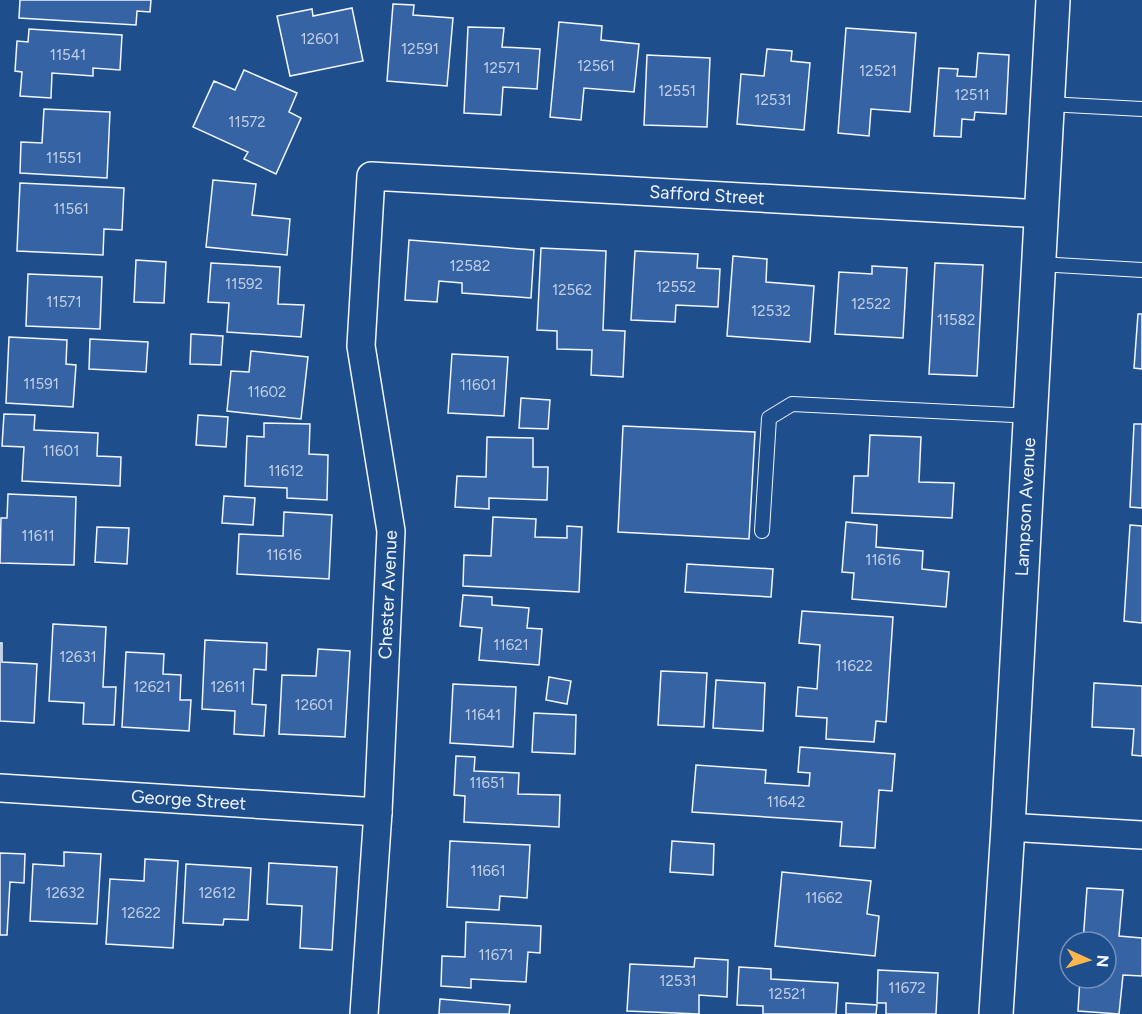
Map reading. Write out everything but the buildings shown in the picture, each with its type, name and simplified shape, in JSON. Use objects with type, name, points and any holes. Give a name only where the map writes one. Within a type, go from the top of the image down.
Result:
[{"type":"street","name":"Lampson Avenue","points":[[996,1014],[1053,0]]},
{"type":"street","name":"Safford Street","points":[[371,176],[1042,214]]},
{"type":"street","name":"Chester Avenue","points":[[364,1014],[378,812],[391,531],[361,346],[371,176]]},
{"type":"street","name":"George Street","points":[[0,788],[378,812]]},
{"type":"street","points":[[1008,828],[1142,835]]},
{"type":"lane","points":[[1048,104],[1142,109]]},
{"type":"lane","points":[[1039,264],[1142,270]]},
{"type":"lane","points":[[762,531],[769,418],[792,404],[1030,416]]}]
